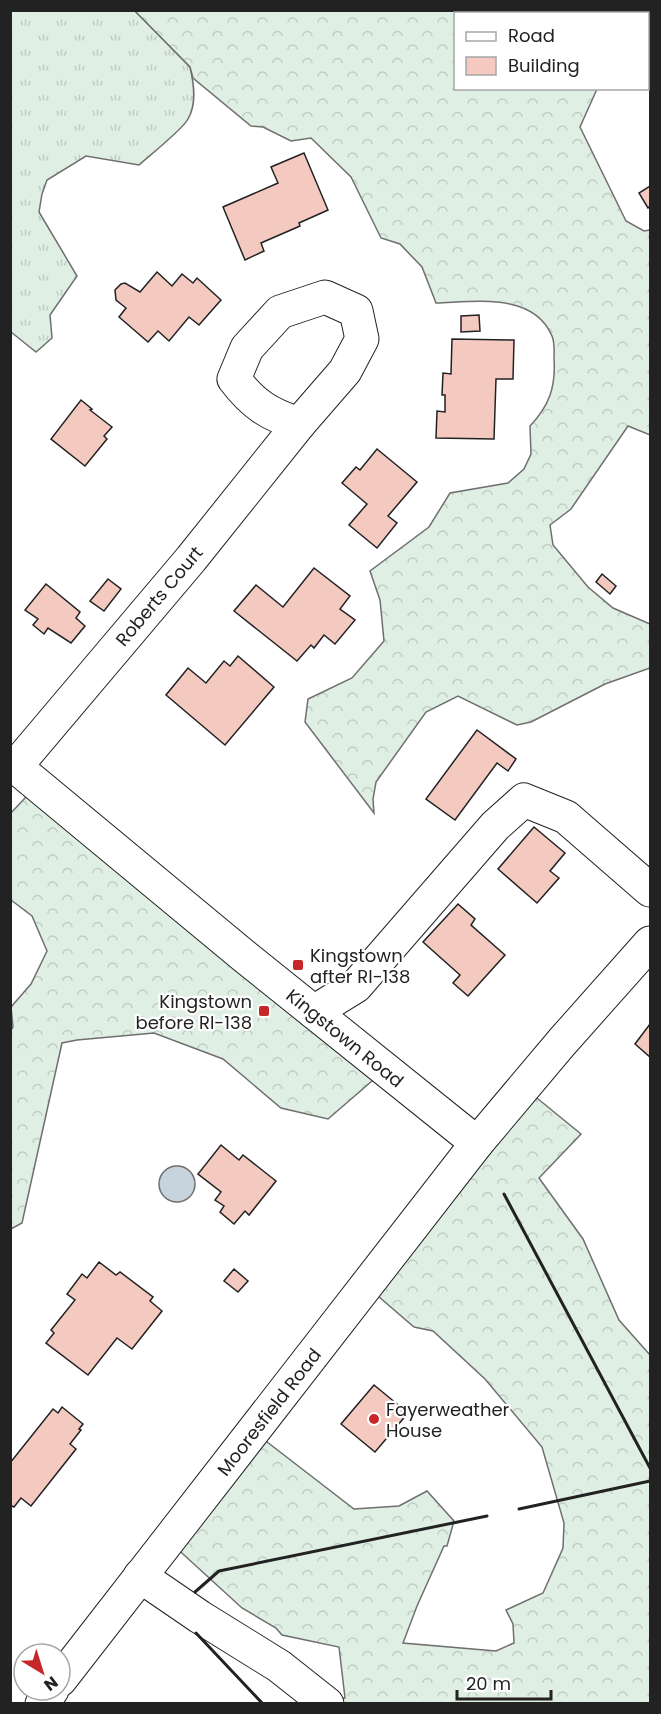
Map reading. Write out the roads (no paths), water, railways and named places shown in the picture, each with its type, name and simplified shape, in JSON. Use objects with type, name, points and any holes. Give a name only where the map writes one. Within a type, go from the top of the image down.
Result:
[{"type":"main road","name":"Roberts Court","points":[[13,764],[191,559],[299,424]]},
{"type":"main road","name":"Kingstown Road","points":[[13,764],[477,1143]]},
{"type":"main road","points":[[314,1012],[356,986],[495,826],[524,800],[566,817],[651,890]]},
{"type":"main road","points":[[477,1143],[562,1042],[651,943]]},
{"type":"main road","name":"Mooresfield Road","points":[[72,1664],[477,1143]]},
{"type":"main road","points":[[140,1576],[200,1617],[279,1666],[327,1704]]},
{"type":"place","name":"Kingstown after RI-138","points":[[298,965]]},
{"type":"place","name":"Kingstown before RI-138","points":[[264,1011]]},
{"type":"place","name":"Fayerweather House","points":[[374,1419]]}]
